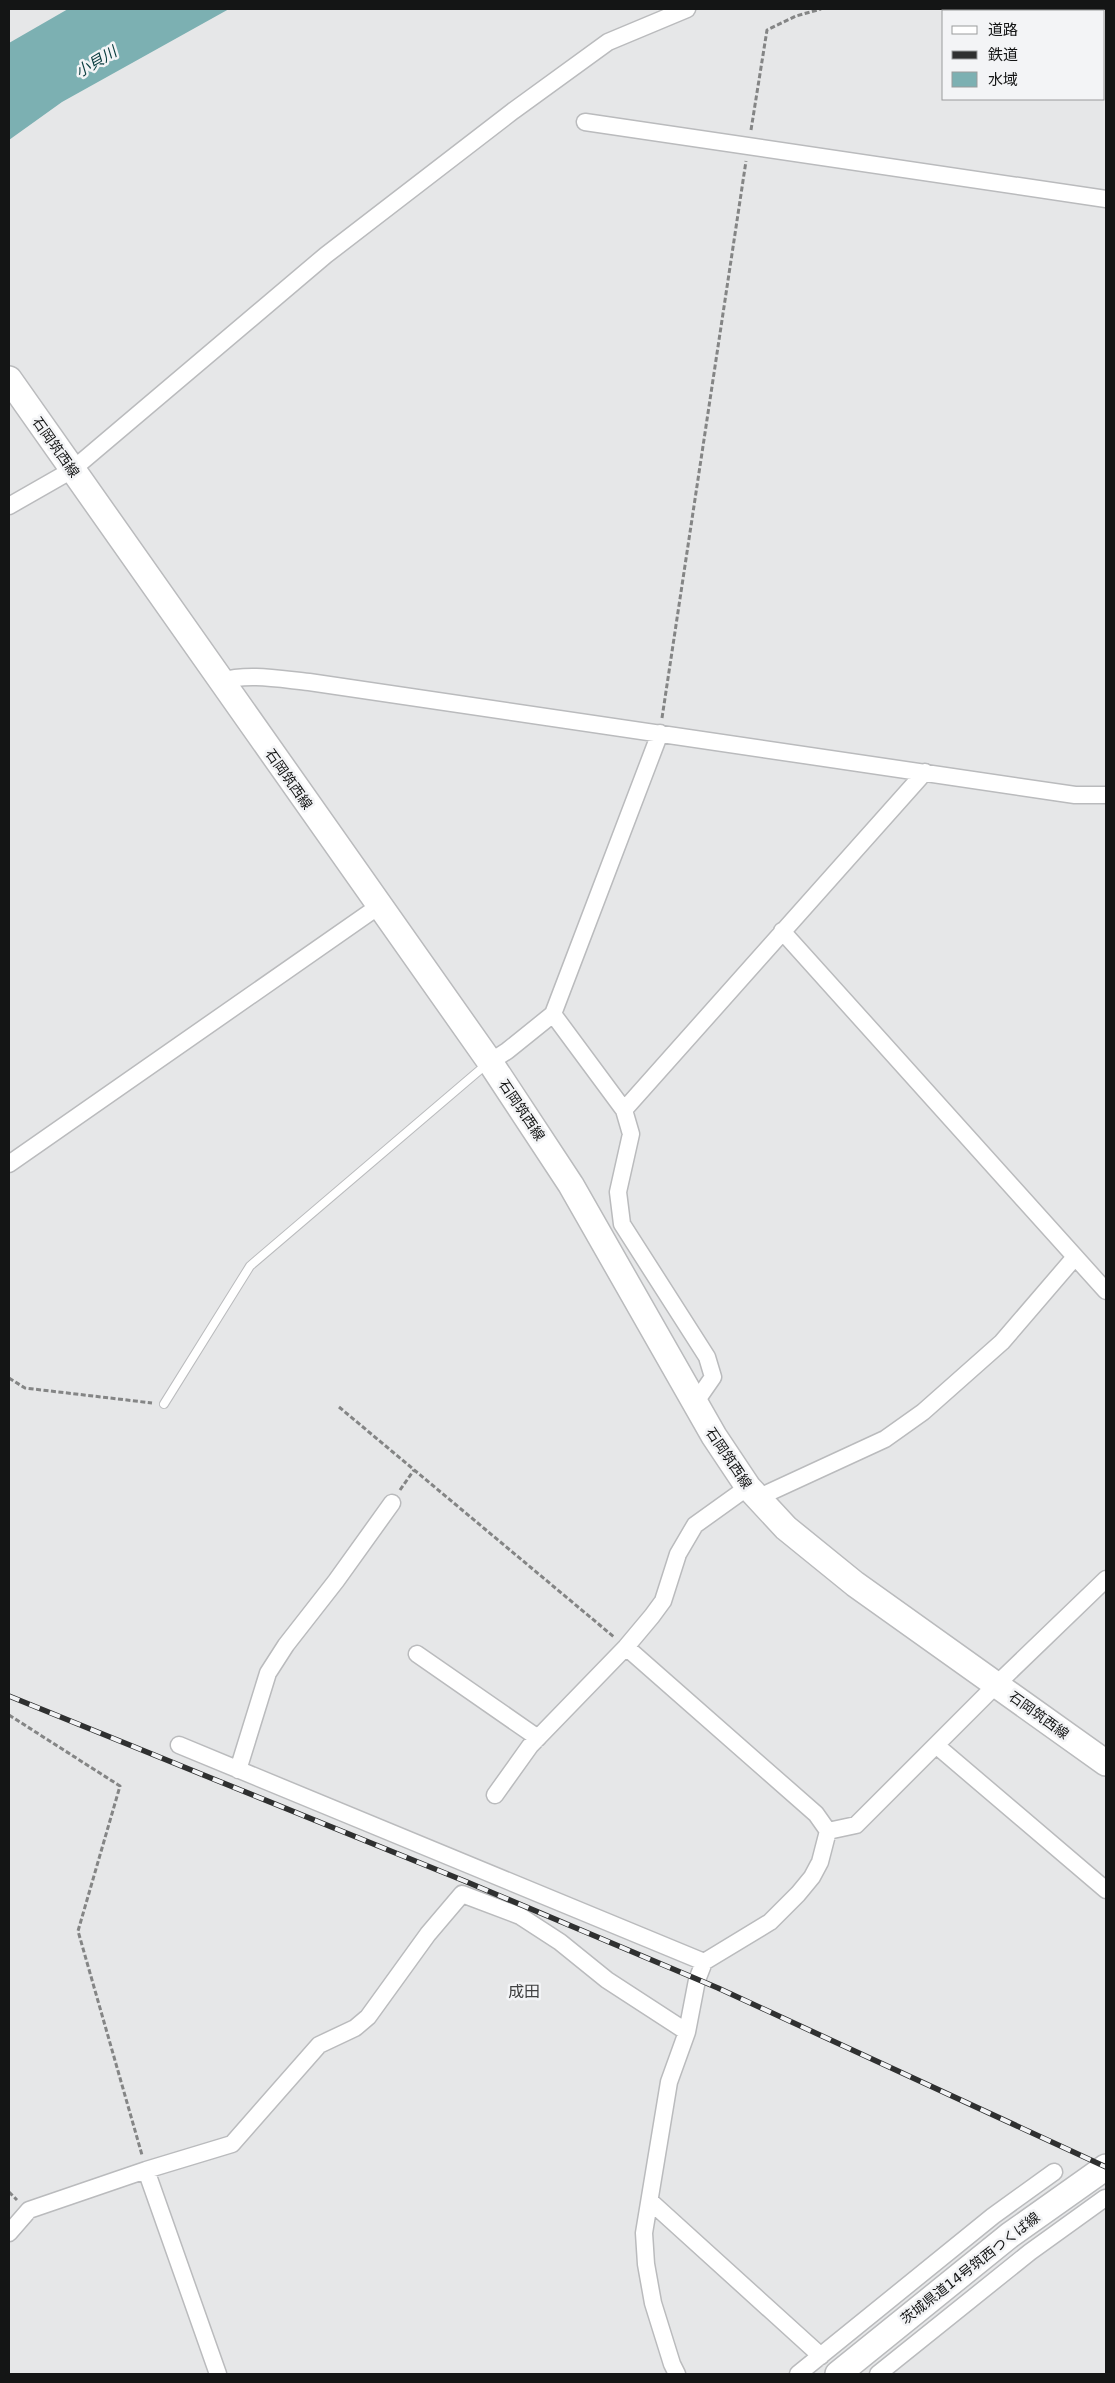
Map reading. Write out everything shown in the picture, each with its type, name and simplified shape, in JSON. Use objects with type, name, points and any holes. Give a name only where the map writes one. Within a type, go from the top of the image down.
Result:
[{"type":"main road","name":"石岡筑西線","points":[[9,379],[490,1062],[571,1185],[695,1403],[752,1492],[786,1528],[834,1568],[1106,1763]]},
{"type":"main road","name":"茨城県道14号筑西つくば線","points":[[838,2374],[1010,2235],[1106,2167]]},
{"type":"street","points":[[9,506],[72,470],[326,255],[513,111],[608,42],[687,9]]},
{"type":"street","points":[[585,122],[1106,199]]},
{"type":"street","points":[[220,681],[235,677],[255,676],[309,682],[1076,795],[1106,794]]},
{"type":"street","points":[[490,1062],[508,1051],[553,1014],[660,734]]},
{"type":"street","points":[[624,1110],[925,772]]},
{"type":"street","points":[[10,1160],[379,906]]},
{"type":"street","points":[[782,931],[1106,1291]]},
{"type":"street","points":[[553,1014],[624,1110],[631,1134],[618,1192],[622,1224],[707,1357],[713,1377],[695,1403]]},
{"type":"street","points":[[495,1795],[538,1738],[626,1647],[663,1601],[678,1554],[695,1526],[752,1492],[885,1439],[923,1412],[1002,1342],[1075,1257]]},
{"type":"street","points":[[238,1770],[268,1673],[286,1644],[336,1581],[392,1503]]},
{"type":"street","points":[[828,1831],[856,1825],[997,1684],[1106,1579]]},
{"type":"street","points":[[626,1647],[809,1807],[828,1831],[820,1862],[812,1877],[798,1894],[770,1922],[704,1962],[697,1980],[687,2032],[669,2082],[644,2233],[646,2264],[653,2303],[672,2364],[677,2374]]},
{"type":"street","points":[[417,1654],[538,1738]]},
{"type":"street","points":[[179,1745],[704,1962]]},
{"type":"street","points":[[937,1746],[1106,1890]]},
{"type":"street","points":[[9,2233],[29,2210],[146,2170],[232,2144],[319,2045],[355,2028],[368,2017],[428,1934],[462,1894],[520,1916],[560,1942],[607,1980],[687,2032]]},
{"type":"street","points":[[146,2170],[218,2374]]},
{"type":"street","points":[[798,2374],[993,2216],[1054,2172]]},
{"type":"street","points":[[878,2374],[1030,2252],[1105,2198]]},
{"type":"street","points":[[650,2201],[820,2356]]},
{"type":"lane","points":[[164,1404],[250,1266],[490,1062]]},
{"type":"path","points":[[660,734],[766,30],[796,16],[821,9]]},
{"type":"path","points":[[9,1378],[25,1388],[164,1404]]},
{"type":"path","points":[[339,1408],[626,1647]]},
{"type":"path","points":[[392,1503],[414,1470]]},
{"type":"path","points":[[9,1715],[120,1786],[78,1931],[146,2170]]},
{"type":"water","name":"小貝川","points":[[68,9],[229,9],[62,102],[9,140],[9,43]]},
{"type":"railway","points":[[9,1696],[467,1882],[718,1988],[1106,2167]]},
{"type":"district","name":"成田","points":[[524,1991]]}]
